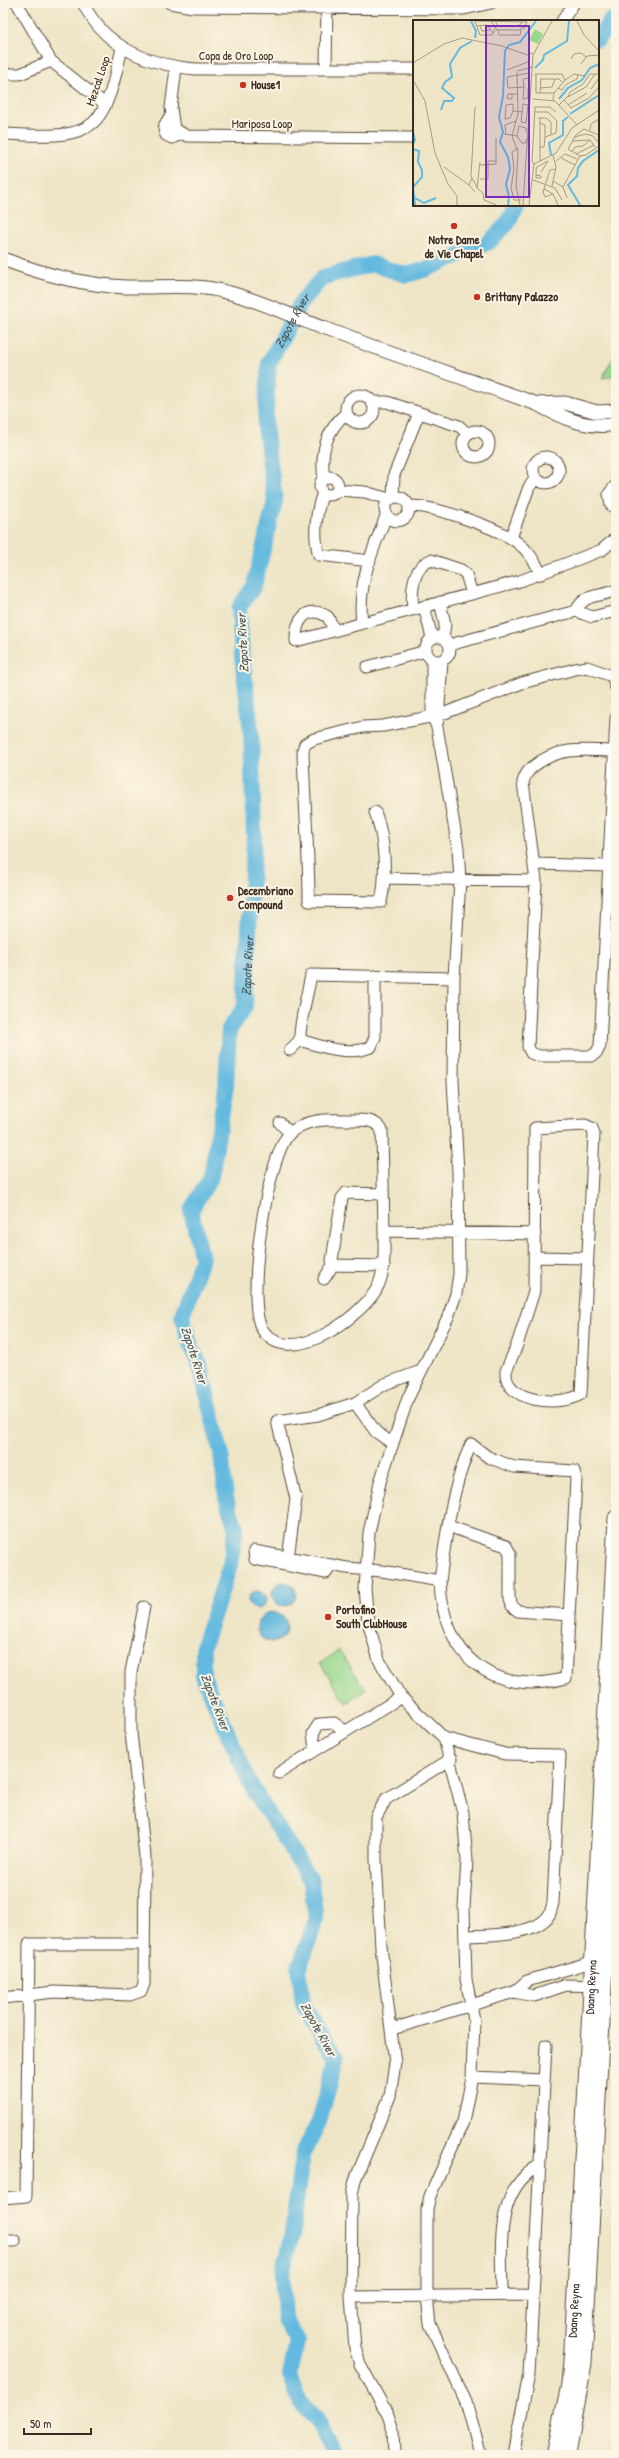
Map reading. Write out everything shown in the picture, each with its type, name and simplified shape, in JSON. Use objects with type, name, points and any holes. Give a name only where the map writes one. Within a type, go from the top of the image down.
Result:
[{"type":"main road","name":"Daang Reyna","points":[[600,1960],[616,1518]]},
{"type":"main road","name":"Daang Reyna","points":[[554,2455],[569,2385],[616,1758]]},
{"type":"main road","name":"Daang Reyna","points":[[568,2455],[584,2363],[598,1986]]},
{"type":"street","points":[[17,3],[51,61],[105,104]]},
{"type":"street","name":"Copa de Oro Loop","points":[[83,3],[100,29],[122,49],[150,62],[176,68],[196,70],[326,68],[413,69]]},
{"type":"street","points":[[170,3],[192,7],[327,5],[464,9],[491,3]]},
{"type":"street","points":[[563,20],[574,3]]},
{"type":"street","points":[[326,68],[327,5]]},
{"type":"street","name":"Mezcal Loop","points":[[3,134],[66,134],[78,131],[91,125],[100,116],[105,104],[122,49]]},
{"type":"street","points":[[3,74],[20,74],[51,61]]},
{"type":"street","name":"Mariposa Loop","points":[[176,68],[171,116],[174,129],[181,134],[196,137],[413,138]]},
{"type":"street","points":[[3,259],[33,271],[87,284],[128,287],[196,286],[225,291],[250,298],[305,322],[537,404],[562,418],[584,423],[615,425]]},
{"type":"street","points":[[370,561],[319,555],[316,546],[319,503],[323,493],[320,487],[324,479],[321,459],[335,423],[346,413],[347,404],[352,398],[360,396],[371,402],[387,402],[459,426],[468,434]]},
{"type":"street","points":[[346,413],[351,420],[364,422],[372,414],[371,402]]},
{"type":"street","points":[[537,404],[565,403],[597,412],[616,410]]},
{"type":"street","points":[[362,622],[362,591],[370,561],[386,516],[384,507],[391,498],[394,475],[419,413]]},
{"type":"street","points":[[323,493],[332,495],[337,490],[338,484],[335,479],[329,477],[324,479]]},
{"type":"street","points":[[511,538],[529,487],[536,478]]},
{"type":"street","points":[[616,485],[608,494],[611,505],[616,509]]},
{"type":"street","points":[[337,490],[365,492],[391,498],[403,498],[408,506],[407,515],[400,521],[395,521],[386,516]]},
{"type":"street","points":[[408,506],[426,507],[511,538],[533,557],[541,574]]},
{"type":"street","points":[[334,630],[472,594],[541,574],[602,550],[616,538]]},
{"type":"street","points":[[413,609],[412,586],[420,567],[431,560],[461,570],[466,574],[472,594]]},
{"type":"street","points":[[576,611],[580,603],[587,598],[616,590]]},
{"type":"street","points":[[367,667],[449,654],[440,602]]},
{"type":"street","points":[[424,606],[432,638]]},
{"type":"street","points":[[432,638],[446,641],[576,611],[592,617],[616,611]]},
{"type":"street","points":[[432,638],[426,644],[433,657],[437,727],[458,848],[460,880],[454,978],[453,1081],[459,1232],[459,1274],[456,1294],[448,1317],[408,1398],[392,1443],[372,1513],[365,1570],[366,1602],[373,1643],[379,1660],[401,1697],[444,1738],[451,1759],[464,1813],[466,1838],[466,1979],[472,2004],[472,2077],[463,2122],[430,2196],[427,2209],[427,2296],[430,2324],[466,2402],[481,2455]]},
{"type":"street","points":[[375,812],[382,836],[384,878],[381,902],[309,901],[303,750],[305,744],[314,739],[363,727],[436,716],[522,683],[575,669],[587,667],[600,670],[612,676],[616,688]]},
{"type":"street","points":[[615,751],[565,750],[553,754],[530,768],[525,774],[524,787],[536,881],[528,1047],[531,1053],[539,1056],[592,1056],[597,1052],[600,1046],[608,866],[615,751],[616,718]]},
{"type":"street","points":[[535,864],[608,866]]},
{"type":"street","points":[[384,878],[536,881]]},
{"type":"street","points":[[290,1050],[300,1040],[299,1028],[305,1009],[311,975],[454,978]]},
{"type":"street","points":[[300,1040],[336,1050],[365,1050],[371,1047],[375,1037],[375,976]]},
{"type":"street","points":[[325,1119],[370,1120],[378,1124],[382,1130],[383,1194],[384,1266],[377,1289],[348,1320],[331,1332],[308,1342],[292,1344],[279,1343],[267,1336],[257,1318],[256,1290],[261,1227],[275,1159],[290,1133],[302,1125],[325,1119]]},
{"type":"street","points":[[280,1123],[290,1133]]},
{"type":"street","points":[[585,1125],[592,1128],[594,1134],[581,1394],[572,1400],[523,1397],[509,1385],[505,1378],[506,1370],[528,1314],[534,1291],[535,1234],[535,1128],[585,1125]]},
{"type":"street","points":[[324,1279],[333,1265],[332,1253],[342,1198],[346,1193],[383,1194]]},
{"type":"street","points":[[384,1231],[535,1234]]},
{"type":"street","points":[[535,1257],[587,1258]]},
{"type":"street","points":[[333,1265],[384,1266]]},
{"type":"street","points":[[288,1558],[296,1499],[277,1421],[318,1414],[355,1403],[385,1384],[421,1371]]},
{"type":"street","points":[[355,1403],[376,1432],[392,1443]]},
{"type":"street","points":[[470,1444],[488,1457],[514,1467],[574,1471],[576,1479],[566,1678],[546,1683],[508,1681],[472,1662],[460,1647],[443,1613],[440,1581],[455,1489],[470,1444]]},
{"type":"street","points":[[448,1526],[506,1546],[510,1553],[510,1599],[512,1606],[518,1611],[568,1615]]},
{"type":"street","points":[[332,1566],[326,1573],[255,1559],[254,1551],[332,1566],[382,1571],[440,1581]]},
{"type":"street","points":[[3,1998],[70,1992],[130,1994],[141,1991],[144,1984],[145,1856],[131,1733],[131,1672],[144,1607]]},
{"type":"street","points":[[279,1773],[401,1697]]},
{"type":"street","points":[[315,1750],[313,1734],[319,1724],[334,1723],[345,1731]]},
{"type":"street","points":[[444,1738],[505,1754],[560,1755],[553,1903],[549,1915],[532,1926],[506,1934],[465,1936]]},
{"type":"street","points":[[394,2455],[393,2430],[388,2415],[360,2364],[355,2348],[351,2297],[352,2194],[355,2180],[390,2096],[395,2063],[381,1948],[376,1860],[376,1817],[386,1799],[451,1759]]},
{"type":"street","points":[[3,2198],[26,2196],[28,1944],[144,1944]]},
{"type":"street","points":[[392,2029],[514,1992],[527,1980],[600,1960]]},
{"type":"street","points":[[576,1966],[577,1984]]},
{"type":"street","points":[[546,1974],[550,1991]]},
{"type":"street","points":[[514,1992],[534,1996],[577,1984],[598,1986]]},
{"type":"street","points":[[513,2455],[528,2386],[546,2045]]},
{"type":"street","points":[[472,2077],[544,2080]]},
{"type":"street","points":[[502,2296],[503,2215],[521,2177],[540,2165]]},
{"type":"street","points":[[3,2241],[15,2241]]},
{"type":"street","points":[[351,2297],[533,2295]]},
{"type":"green space","points":[[616,353],[616,376],[602,378]]},
{"type":"green space","points":[[339,1650],[366,1690],[346,1703],[320,1663]]},
{"type":"water","points":[[284,1582],[292,1586],[296,1594],[292,1602],[284,1606],[276,1602],[272,1594],[276,1586]]},
{"type":"water","points":[[253,1591],[261,1591],[266,1596],[264,1607],[261,1609],[253,1609],[248,1604],[248,1596]]},
{"type":"water","points":[[272,1612],[282,1617],[287,1627],[282,1637],[272,1642],[262,1637],[257,1627],[262,1617]]},
{"type":"waterway","name":"Zapote River","points":[[599,38],[611,20],[616,23]]},
{"type":"waterway","name":"Zapote River","points":[[333,2455],[319,2422],[300,2402],[290,2375],[297,2342],[284,2319],[282,2274],[292,2234],[302,2155],[319,2122],[337,2057],[323,2039],[303,2004],[299,1968],[316,1920],[311,1881],[250,1784],[203,1676],[203,1646],[230,1565],[236,1529],[226,1498],[221,1453],[200,1366],[189,1341],[182,1315],[202,1259],[191,1210],[211,1177],[226,1087],[229,1029],[245,1006],[254,837],[251,731],[242,656],[239,608],[254,586],[275,501],[265,426],[269,363],[302,301],[323,277],[373,264],[406,275],[427,269],[489,242],[508,223],[516,206]]},
{"type":"place","name":"House1","points":[[243,85]]},
{"type":"place","name":"Notre Dame de Vie Chapel","points":[[454,226]]},
{"type":"place","name":"Brittany Palazzo","points":[[477,297]]},
{"type":"place","name":"Decembriano Compound","points":[[230,898]]},
{"type":"place","name":"Portofino South ClubHouse","points":[[328,1617]]}]
